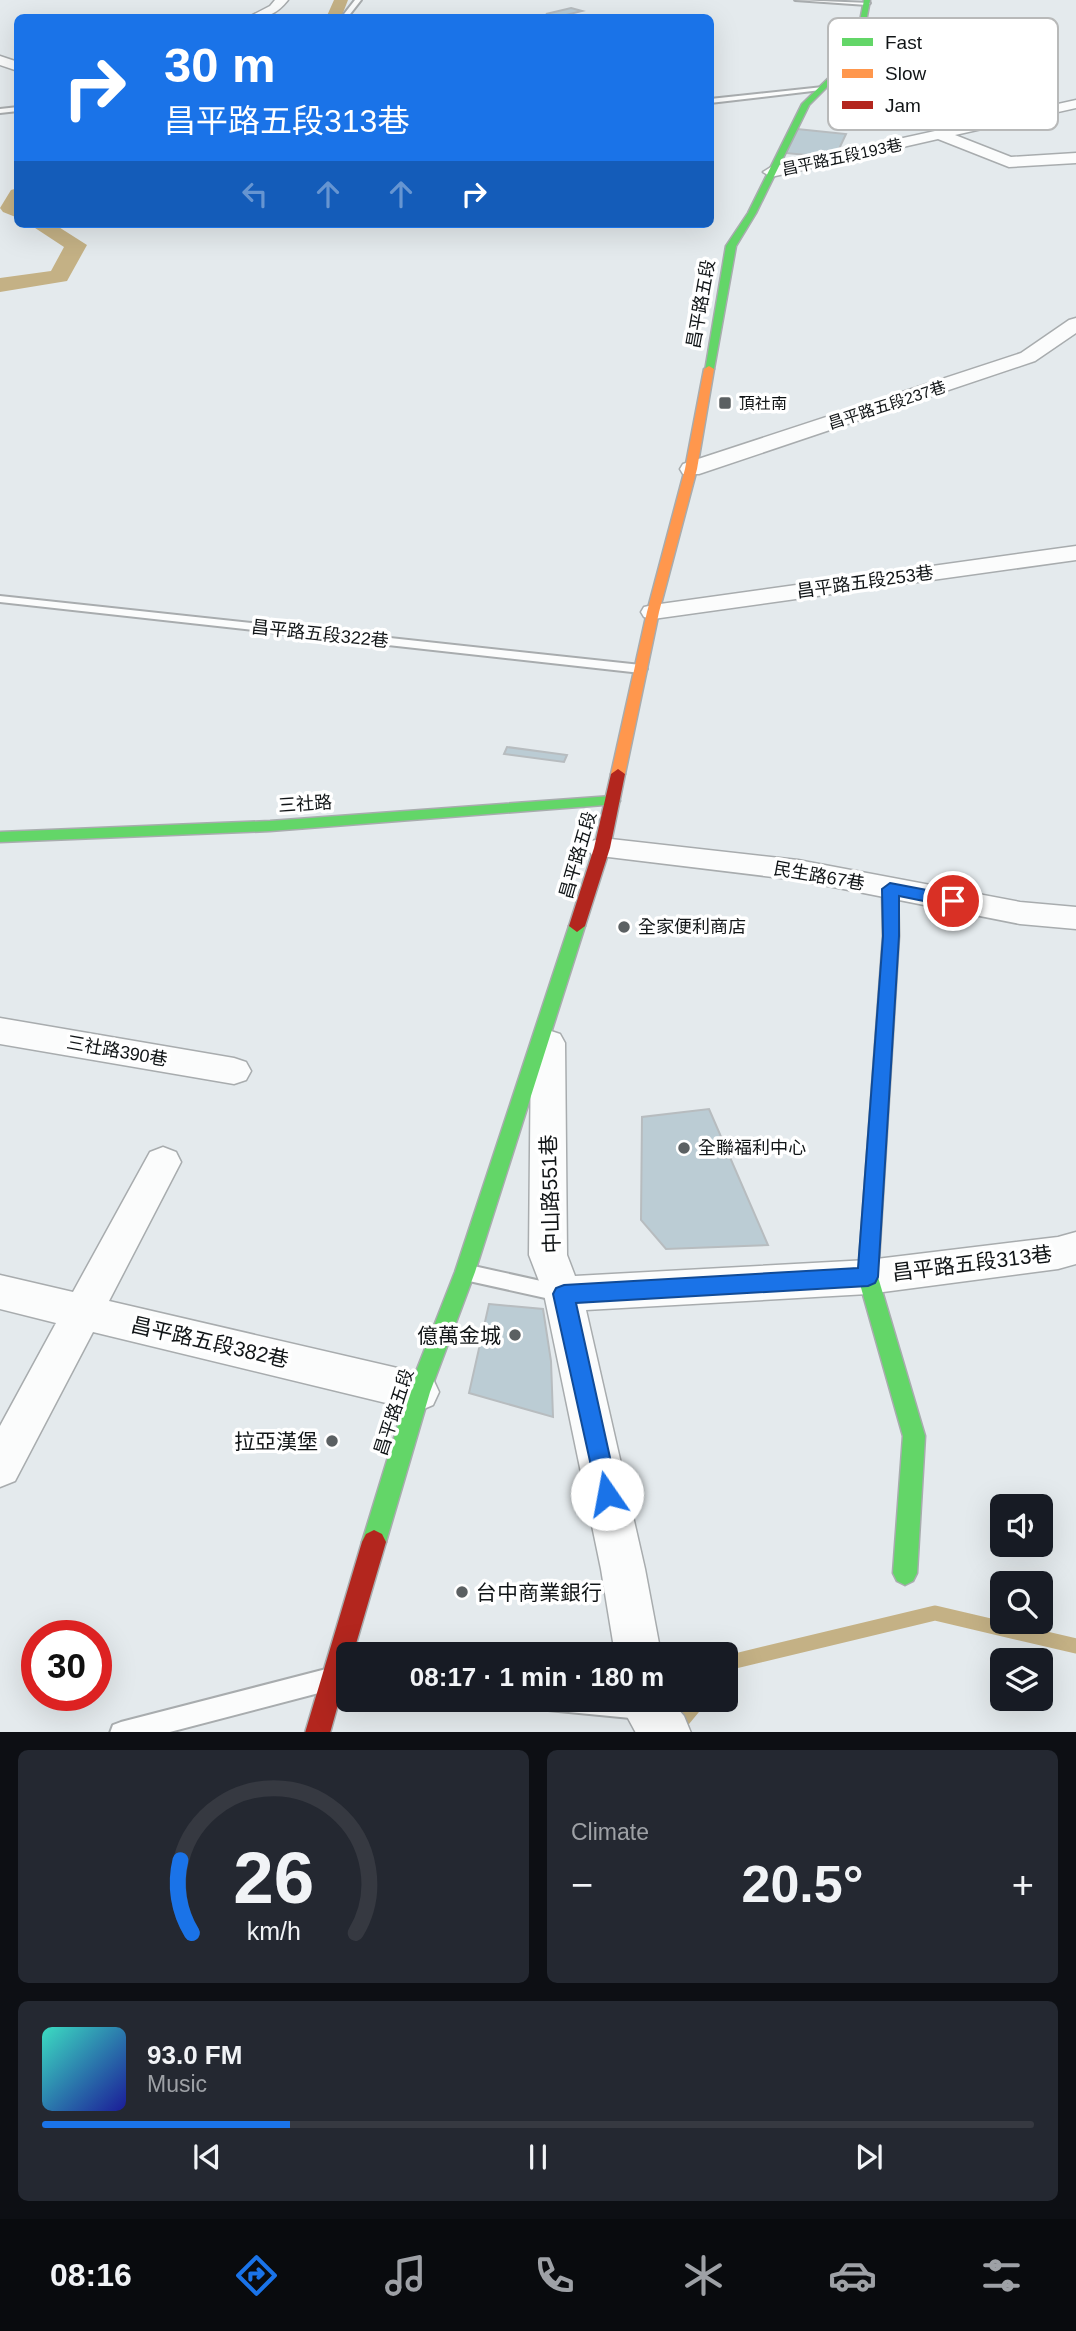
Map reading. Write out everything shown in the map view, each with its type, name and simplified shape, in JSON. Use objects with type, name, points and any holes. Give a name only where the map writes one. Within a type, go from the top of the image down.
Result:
[{"type":"street","points":[[262,14],[274,9],[282,0]]},
{"type":"street","name":"昌平路五段","points":[[351,1642],[419,1392],[465,1272],[602,848],[653,612],[691,469],[732,246],[752,213],[806,104],[828,81]]},
{"type":"street","name":"昌平路五段193巷","points":[[1058,108],[1076,104]]},
{"type":"street","name":"昌平路五段193巷","points":[[771,172],[964,130]]},
{"type":"street","points":[[942,135],[1009,162],[1076,158]]},
{"type":"street","name":"昌平路五段237巷","points":[[691,469],[1028,358],[1076,324]]},
{"type":"street","name":"昌平路五段253巷","points":[[653,612],[1076,553]]},
{"type":"street","name":"三社路","points":[[0,837],[270,826],[612,801]]},
{"type":"street","name":"民生路67巷","points":[[602,848],[798,870],[1020,913],[1076,918]]},
{"type":"street","name":"昌平路五段313巷","points":[[868,1277],[891,936],[890,889]]},
{"type":"street","name":"中山路551巷","points":[[548,1018],[548,1255],[564,1294],[623,1569],[636,1642]]},
{"type":"street","name":"三社路390巷","points":[[0,1031],[234,1071]]},
{"type":"street","points":[[0,1467],[163,1162]]},
{"type":"street","name":"昌平路五段313巷","points":[[564,1294],[868,1277],[1058,1253],[1076,1248]]},
{"type":"street","points":[[868,1277],[914,1436],[905,1573]]},
{"type":"street","name":"昌平路五段382巷","points":[[0,1292],[419,1392]]},
{"type":"street","name":"昌平路五段","points":[[317,1732],[336,1690]]},
{"type":"lane","points":[[347,14],[358,0]]},
{"type":"lane","points":[[798,0],[867,1]]},
{"type":"lane","points":[[714,101],[821,88]]},
{"type":"lane","name":"昌平路五段322巷","points":[[0,599],[640,669]]},
{"type":"lane","name":"昌平路五段313巷","points":[[465,1272],[564,1294]]},
{"type":"lane","points":[[121,1732],[336,1680]]},
{"type":"building","points":[[571,8],[582,11],[570,14],[546,14]]},
{"type":"building","points":[[797,129],[846,134],[839,149],[818,156],[785,153]]},
{"type":"building","points":[[507,747],[567,755],[564,762],[504,754]]},
{"type":"building","name":"全聯福利中心","points":[[709,1109],[768,1245],[666,1249],[641,1220],[642,1117]]},
{"type":"building","name":"億萬金城","points":[[489,1304],[543,1309],[551,1361],[553,1417],[469,1393]]},
{"type":"waterway","points":[[335,14],[341,0]]},
{"type":"waterway","points":[[14,201],[10,208],[14,210]]},
{"type":"waterway","points":[[0,285],[59,276],[76,245],[46,228]]},
{"type":"waterway","points":[[738,1660],[935,1613],[1076,1646]]},
{"type":"waterway","points":[[676,1728],[689,1712]]},
{"type":"traffic: fast","points":[[864,18],[867,0]]},
{"type":"traffic: fast","points":[[709,369],[731,246],[752,213],[806,104],[828,82]]},
{"type":"traffic: fast","points":[[0,837],[270,826],[612,801]]},
{"type":"traffic: fast","points":[[890,889],[891,936],[868,1277],[914,1436],[905,1573]]},
{"type":"traffic: fast","points":[[374,1542],[419,1392],[465,1272],[577,926]]},
{"type":"traffic: slow","points":[[618,774],[653,612],[691,469],[709,369]]},
{"type":"traffic: jam","points":[[577,926],[602,848],[618,774]]},
{"type":"traffic: jam","points":[[317,1732],[374,1542]]},
{"type":"place","name":"頂社南","points":[[725,403]]},
{"type":"place","name":"全家便利商店","points":[[624,927]]},
{"type":"place","name":"全聯福利中心","points":[[684,1148]]},
{"type":"place","name":"億萬金城","points":[[515,1335]]},
{"type":"place","name":"拉亞漢堡","points":[[332,1441]]},
{"type":"place","name":"台中商業銀行","points":[[462,1592]]},
{"type":"route","points":[[607,1494],[564,1294],[868,1277],[891,936],[890,889],[953,901]]}]
